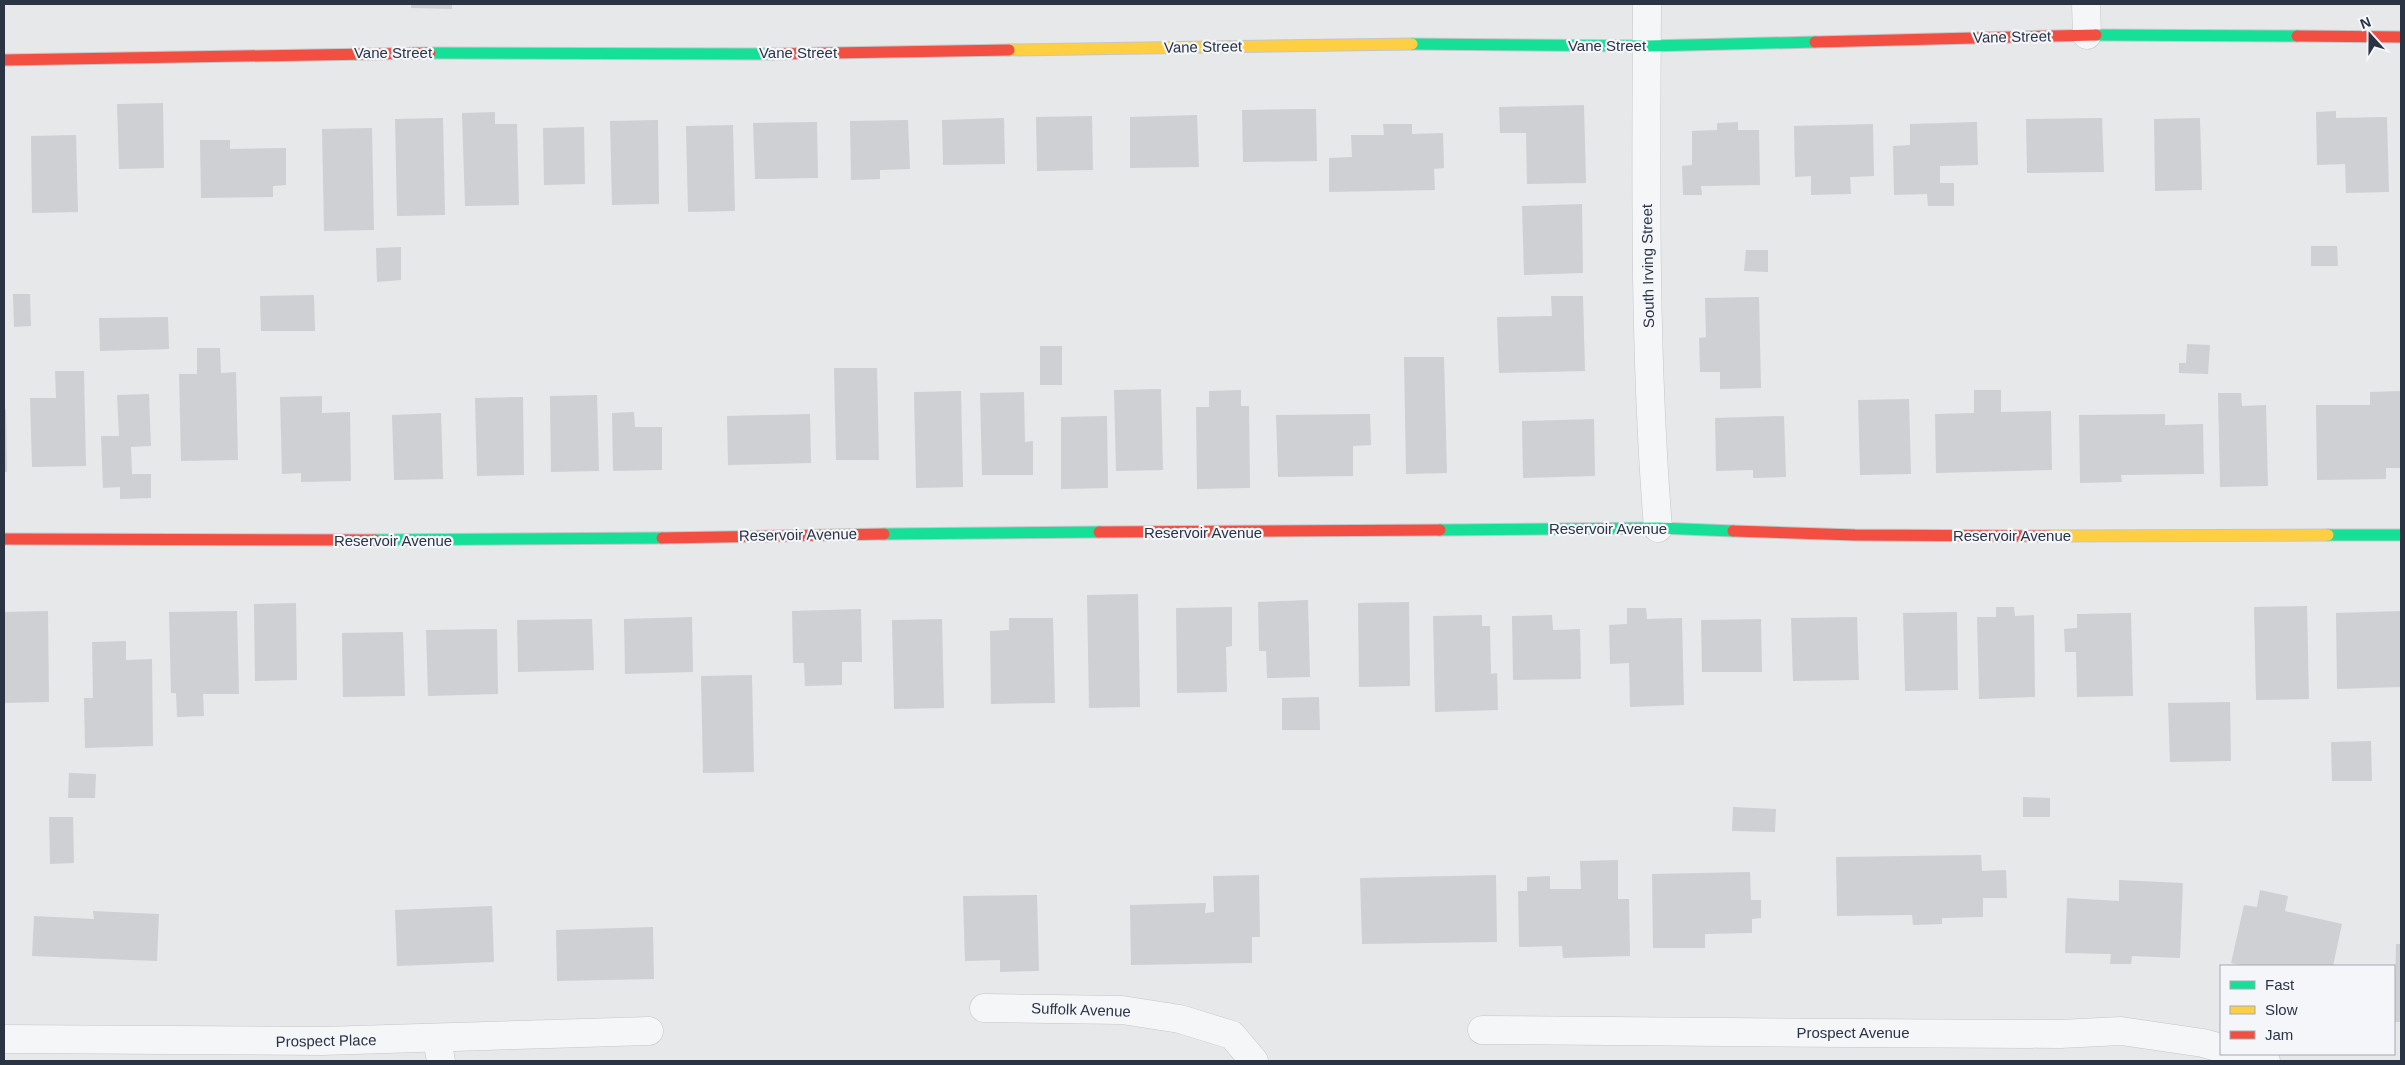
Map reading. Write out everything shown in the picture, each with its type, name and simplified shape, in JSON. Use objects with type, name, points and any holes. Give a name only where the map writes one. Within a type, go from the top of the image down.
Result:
[{"type":"street","name":"South Irving Street","points":[[1647,4],[1648,304],[1651,408],[1658,528]]},
{"type":"street","points":[[2086,4],[2088,35]]},
{"type":"street","name":"Vane Street","points":[[4,60],[366,53],[807,54],[1373,44],[1647,46],[2088,35],[2401,37]]},
{"type":"street","name":"Reservoir Avenue","points":[[4,539],[562,540],[817,534],[1658,528],[1865,535],[2401,535]]},
{"type":"street","name":"Suffolk Avenue","points":[[984,1008],[1122,1010],[1180,1019],[1232,1035],[1254,1061]]},
{"type":"street","name":"Prospect Avenue","points":[[1482,1030],[1915,1034],[2121,1031],[2203,1043],[2220,1048]]},
{"type":"street","name":"Prospect Place","points":[[4,1039],[254,1041],[439,1050],[649,1031]]},
{"type":"street","points":[[2244,1055],[2266,1061]]},
{"type":"building","points":[[411,4],[452,4],[452,9],[411,8]]},
{"type":"building","points":[[163,103],[164,168],[119,169],[117,104]]},
{"type":"building","points":[[1584,105],[1586,183],[1527,184],[1526,133],[1500,133],[1499,107]]},
{"type":"building","points":[[1316,109],[1317,161],[1243,162],[1242,110]]},
{"type":"building","points":[[2336,111],[2336,118],[2387,117],[2389,192],[2346,193],[2345,164],[2317,165],[2316,112]]},
{"type":"building","points":[[495,112],[495,124],[517,124],[519,205],[465,206],[462,113]]},
{"type":"building","points":[[1197,115],[1199,167],[1130,168],[1130,117]]},
{"type":"building","points":[[1092,116],[1093,170],[1037,171],[1036,117]]},
{"type":"building","points":[[443,118],[445,215],[397,216],[395,119]]},
{"type":"building","points":[[1004,118],[1005,164],[943,165],[942,120]]},
{"type":"building","points":[[2102,118],[2104,172],[2027,173],[2026,119]]},
{"type":"building","points":[[2200,118],[2202,190],[2155,191],[2154,119]]},
{"type":"building","points":[[658,120],[659,204],[612,205],[610,121]]},
{"type":"building","points":[[908,120],[910,169],[880,170],[880,179],[851,180],[850,121]]},
{"type":"building","points":[[817,122],[818,178],[755,179],[753,123]]},
{"type":"building","points":[[1738,122],[1738,130],[1759,130],[1760,185],[1701,186],[1702,195],[1683,195],[1682,166],[1692,165],[1692,131],[1717,130],[1717,123]]},
{"type":"building","points":[[1977,122],[1978,165],[1940,166],[1940,183],[1954,183],[1954,206],[1928,206],[1927,194],[1894,195],[1893,146],[1910,145],[1910,124]]},
{"type":"building","points":[[1383,124],[1412,124],[1412,134],[1443,133],[1444,168],[1434,169],[1435,190],[1329,192],[1329,158],[1352,157],[1351,135],[1384,135]]},
{"type":"building","points":[[1873,124],[1874,176],[1850,177],[1851,194],[1811,195],[1811,176],[1795,177],[1794,126]]},
{"type":"building","points":[[733,125],[735,211],[688,212],[686,126]]},
{"type":"building","points":[[584,127],[585,184],[544,185],[543,128]]},
{"type":"building","points":[[372,128],[374,230],[324,231],[322,129]]},
{"type":"building","points":[[76,135],[78,212],[32,213],[31,136]]},
{"type":"building","points":[[200,140],[230,140],[230,149],[286,148],[286,185],[273,186],[273,197],[201,198]]},
{"type":"building","points":[[1582,204],[1583,273],[1524,275],[1522,206]]},
{"type":"building","points":[[2311,246],[2337,246],[2338,266],[2311,266]]},
{"type":"building","points":[[401,247],[401,280],[377,282],[376,248]]},
{"type":"building","points":[[1746,250],[1768,250],[1768,272],[1744,271]]},
{"type":"building","points":[[13,294],[30,294],[31,326],[14,327]]},
{"type":"building","points":[[314,295],[315,331],[261,331],[260,296]]},
{"type":"building","points":[[1551,296],[1583,296],[1585,371],[1499,373],[1497,317],[1552,316]]},
{"type":"building","points":[[1759,297],[1761,388],[1720,389],[1720,372],[1700,372],[1699,338],[1706,337],[1705,298]]},
{"type":"building","points":[[168,317],[169,349],[100,351],[99,318]]},
{"type":"building","points":[[2187,344],[2210,345],[2208,374],[2179,373],[2179,363],[2186,363]]},
{"type":"building","points":[[1040,346],[1062,346],[1062,385],[1040,385]]},
{"type":"building","points":[[197,348],[220,348],[221,373],[236,372],[238,460],[181,461],[179,374],[197,374]]},
{"type":"building","points":[[1404,357],[1444,357],[1447,473],[1406,474]]},
{"type":"building","points":[[834,368],[877,368],[879,460],[836,460]]},
{"type":"building","points":[[55,371],[84,371],[86,466],[32,467],[30,398],[56,398]]},
{"type":"building","points":[[1161,389],[1163,470],[1116,471],[1114,390]]},
{"type":"building","points":[[1241,390],[1241,406],[1249,406],[1250,488],[1197,489],[1196,407],[1209,407],[1209,391]]},
{"type":"building","points":[[1974,390],[2001,390],[2001,412],[2051,411],[2052,470],[1936,473],[1935,414],[1974,413]]},
{"type":"building","points":[[961,391],[963,487],[916,488],[914,392]]},
{"type":"building","points":[[2401,391],[2401,468],[2386,468],[2386,479],[2317,480],[2316,405],[2370,405],[2370,392]]},
{"type":"building","points":[[1024,392],[1025,442],[1033,441],[1033,475],[982,475],[980,393]]},
{"type":"building","points":[[2218,393],[2241,393],[2242,406],[2266,405],[2268,486],[2220,487]]},
{"type":"building","points":[[149,394],[151,446],[131,447],[132,474],[151,474],[151,498],[120,499],[120,487],[103,488],[101,436],[119,436],[117,395]]},
{"type":"building","points":[[597,395],[599,471],[551,472],[550,396]]},
{"type":"building","points":[[322,396],[322,413],[350,412],[351,481],[301,482],[301,473],[282,474],[280,397]]},
{"type":"building","points":[[523,397],[524,475],[477,476],[475,398]]},
{"type":"building","points":[[1909,399],[1911,474],[1860,475],[1858,400]]},
{"type":"building","points":[[4,409],[6,409],[7,472],[4,472]]},
{"type":"building","points":[[634,412],[635,427],[662,427],[662,470],[613,471],[612,413]]},
{"type":"building","points":[[441,413],[443,479],[394,480],[392,415]]},
{"type":"building","points":[[810,414],[811,463],[728,465],[727,416]]},
{"type":"building","points":[[1370,414],[1371,445],[1353,446],[1353,476],[1278,477],[1276,415]]},
{"type":"building","points":[[2165,414],[2165,425],[2203,424],[2204,474],[2121,475],[2122,482],[2080,483],[2079,415]]},
{"type":"building","points":[[1107,416],[1108,488],[1061,489],[1061,417]]},
{"type":"building","points":[[1784,416],[1786,477],[1753,478],[1753,470],[1716,471],[1715,418]]},
{"type":"building","points":[[1594,419],[1595,476],[1523,478],[1522,421]]},
{"type":"building","points":[[1138,594],[1140,707],[1089,708],[1087,595]]},
{"type":"building","points":[[1308,600],[1310,677],[1267,678],[1266,651],[1259,651],[1258,602]]},
{"type":"building","points":[[1409,602],[1410,686],[1359,687],[1358,603]]},
{"type":"building","points":[[296,603],[297,680],[255,681],[254,604]]},
{"type":"building","points":[[2307,606],[2309,699],[2256,700],[2254,607]]},
{"type":"building","points":[[1232,607],[1232,646],[1226,647],[1227,692],[1177,693],[1176,608]]},
{"type":"building","points":[[1996,607],[2014,607],[2015,616],[2034,615],[2035,697],[1979,699],[1977,617],[1996,617]]},
{"type":"building","points":[[1627,608],[1646,608],[1647,619],[1682,618],[1684,705],[1630,707],[1629,663],[1610,664],[1609,625],[1627,624]]},
{"type":"building","points":[[861,609],[862,662],[842,662],[842,685],[805,686],[804,663],[793,663],[792,611]]},
{"type":"building","points":[[48,611],[49,702],[4,703],[4,612]]},
{"type":"building","points":[[237,611],[239,694],[203,694],[204,716],[177,717],[176,693],[171,693],[169,612]]},
{"type":"building","points":[[2401,611],[2401,687],[2337,689],[2336,613]]},
{"type":"building","points":[[1957,612],[1958,690],[1905,691],[1903,613]]},
{"type":"building","points":[[2131,613],[2133,696],[2077,697],[2076,652],[2065,652],[2064,629],[2077,628],[2077,614]]},
{"type":"building","points":[[1482,615],[1482,626],[1490,626],[1491,674],[1497,673],[1498,710],[1435,712],[1433,616]]},
{"type":"building","points":[[1552,615],[1553,630],[1580,629],[1581,679],[1513,680],[1512,616]]},
{"type":"building","points":[[692,617],[693,672],[625,674],[624,619]]},
{"type":"building","points":[[1857,617],[1859,680],[1793,681],[1791,618]]},
{"type":"building","points":[[1009,618],[1053,618],[1055,703],[991,704],[990,631],[1009,630]]},
{"type":"building","points":[[592,619],[594,670],[518,672],[517,620]]},
{"type":"building","points":[[942,619],[944,708],[894,709],[892,620]]},
{"type":"building","points":[[1761,619],[1762,672],[1702,672],[1701,620]]},
{"type":"building","points":[[497,629],[498,694],[428,696],[426,630]]},
{"type":"building","points":[[403,632],[405,696],[343,697],[342,633]]},
{"type":"building","points":[[126,641],[126,660],[152,659],[153,746],[85,748],[84,698],[93,698],[92,642]]},
{"type":"building","points":[[752,675],[754,772],[703,773],[701,676]]},
{"type":"building","points":[[1319,697],[1320,730],[1282,730],[1282,698]]},
{"type":"building","points":[[2230,702],[2231,761],[2170,762],[2168,703]]},
{"type":"building","points":[[2371,741],[2372,781],[2332,781],[2331,742]]},
{"type":"building","points":[[69,773],[96,774],[95,798],[68,798]]},
{"type":"building","points":[[2023,797],[2050,798],[2050,817],[2023,817]]},
{"type":"building","points":[[1733,807],[1776,809],[1775,832],[1732,831]]},
{"type":"building","points":[[49,817],[73,817],[74,863],[50,864]]},
{"type":"building","points":[[1981,855],[1982,871],[2006,870],[2007,898],[1983,898],[1983,917],[1942,918],[1942,924],[1913,925],[1912,915],[1837,916],[1836,857]]},
{"type":"building","points":[[1618,860],[1618,899],[1629,899],[1630,956],[1563,958],[1562,946],[1519,947],[1518,891],[1527,891],[1527,877],[1550,876],[1550,889],[1581,889],[1580,861]]},
{"type":"building","points":[[1750,872],[1751,900],[1761,900],[1761,918],[1752,919],[1752,933],[1705,934],[1705,948],[1653,948],[1652,874]]},
{"type":"building","points":[[1259,875],[1260,937],[1252,937],[1252,963],[1131,965],[1130,905],[1206,903],[1205,913],[1214,912],[1213,876]]},
{"type":"building","points":[[1496,875],[1497,942],[1362,944],[1360,878]]},
{"type":"building","points":[[2119,880],[2183,883],[2180,958],[2132,956],[2131,964],[2110,964],[2111,954],[2065,953],[2067,898],[2119,901]]},
{"type":"building","points":[[2260,890],[2288,896],[2285,911],[2342,924],[2333,965],[2241,965],[2231,963],[2244,905],[2257,907]]},
{"type":"building","points":[[1037,895],[1039,971],[1000,972],[1000,960],[965,961],[963,896]]},
{"type":"building","points":[[492,906],[494,962],[397,966],[395,910]]},
{"type":"building","points":[[93,911],[159,914],[157,961],[32,956],[34,916],[94,919]]},
{"type":"building","points":[[653,927],[654,979],[557,981],[556,930]]},
{"type":"building","points":[[2396,944],[2401,944],[2401,1022],[2395,1022]]},
{"type":"traffic: fast","points":[[2096,35],[2297,36]]},
{"type":"traffic: fast","points":[[1412,44],[1647,46],[1815,42]]},
{"type":"traffic: fast","points":[[430,53],[772,54]]},
{"type":"traffic: fast","points":[[1440,530],[1658,528],[1733,531]]},
{"type":"traffic: fast","points":[[884,534],[1099,532]]},
{"type":"traffic: fast","points":[[2328,535],[2401,535]]},
{"type":"traffic: fast","points":[[375,540],[662,538]]},
{"type":"traffic: slow","points":[[1009,50],[1412,44]]},
{"type":"traffic: slow","points":[[2049,536],[2328,535]]},
{"type":"traffic: jam","points":[[1815,42],[2096,35]]},
{"type":"traffic: jam","points":[[2297,36],[2401,37]]},
{"type":"traffic: jam","points":[[772,54],[1009,50]]},
{"type":"traffic: jam","points":[[4,60],[430,53]]},
{"type":"traffic: jam","points":[[1099,532],[1440,530]]},
{"type":"traffic: jam","points":[[1733,531],[1855,535],[2049,536]]},
{"type":"traffic: jam","points":[[662,538],[884,534]]},
{"type":"traffic: jam","points":[[4,539],[375,540]]}]
